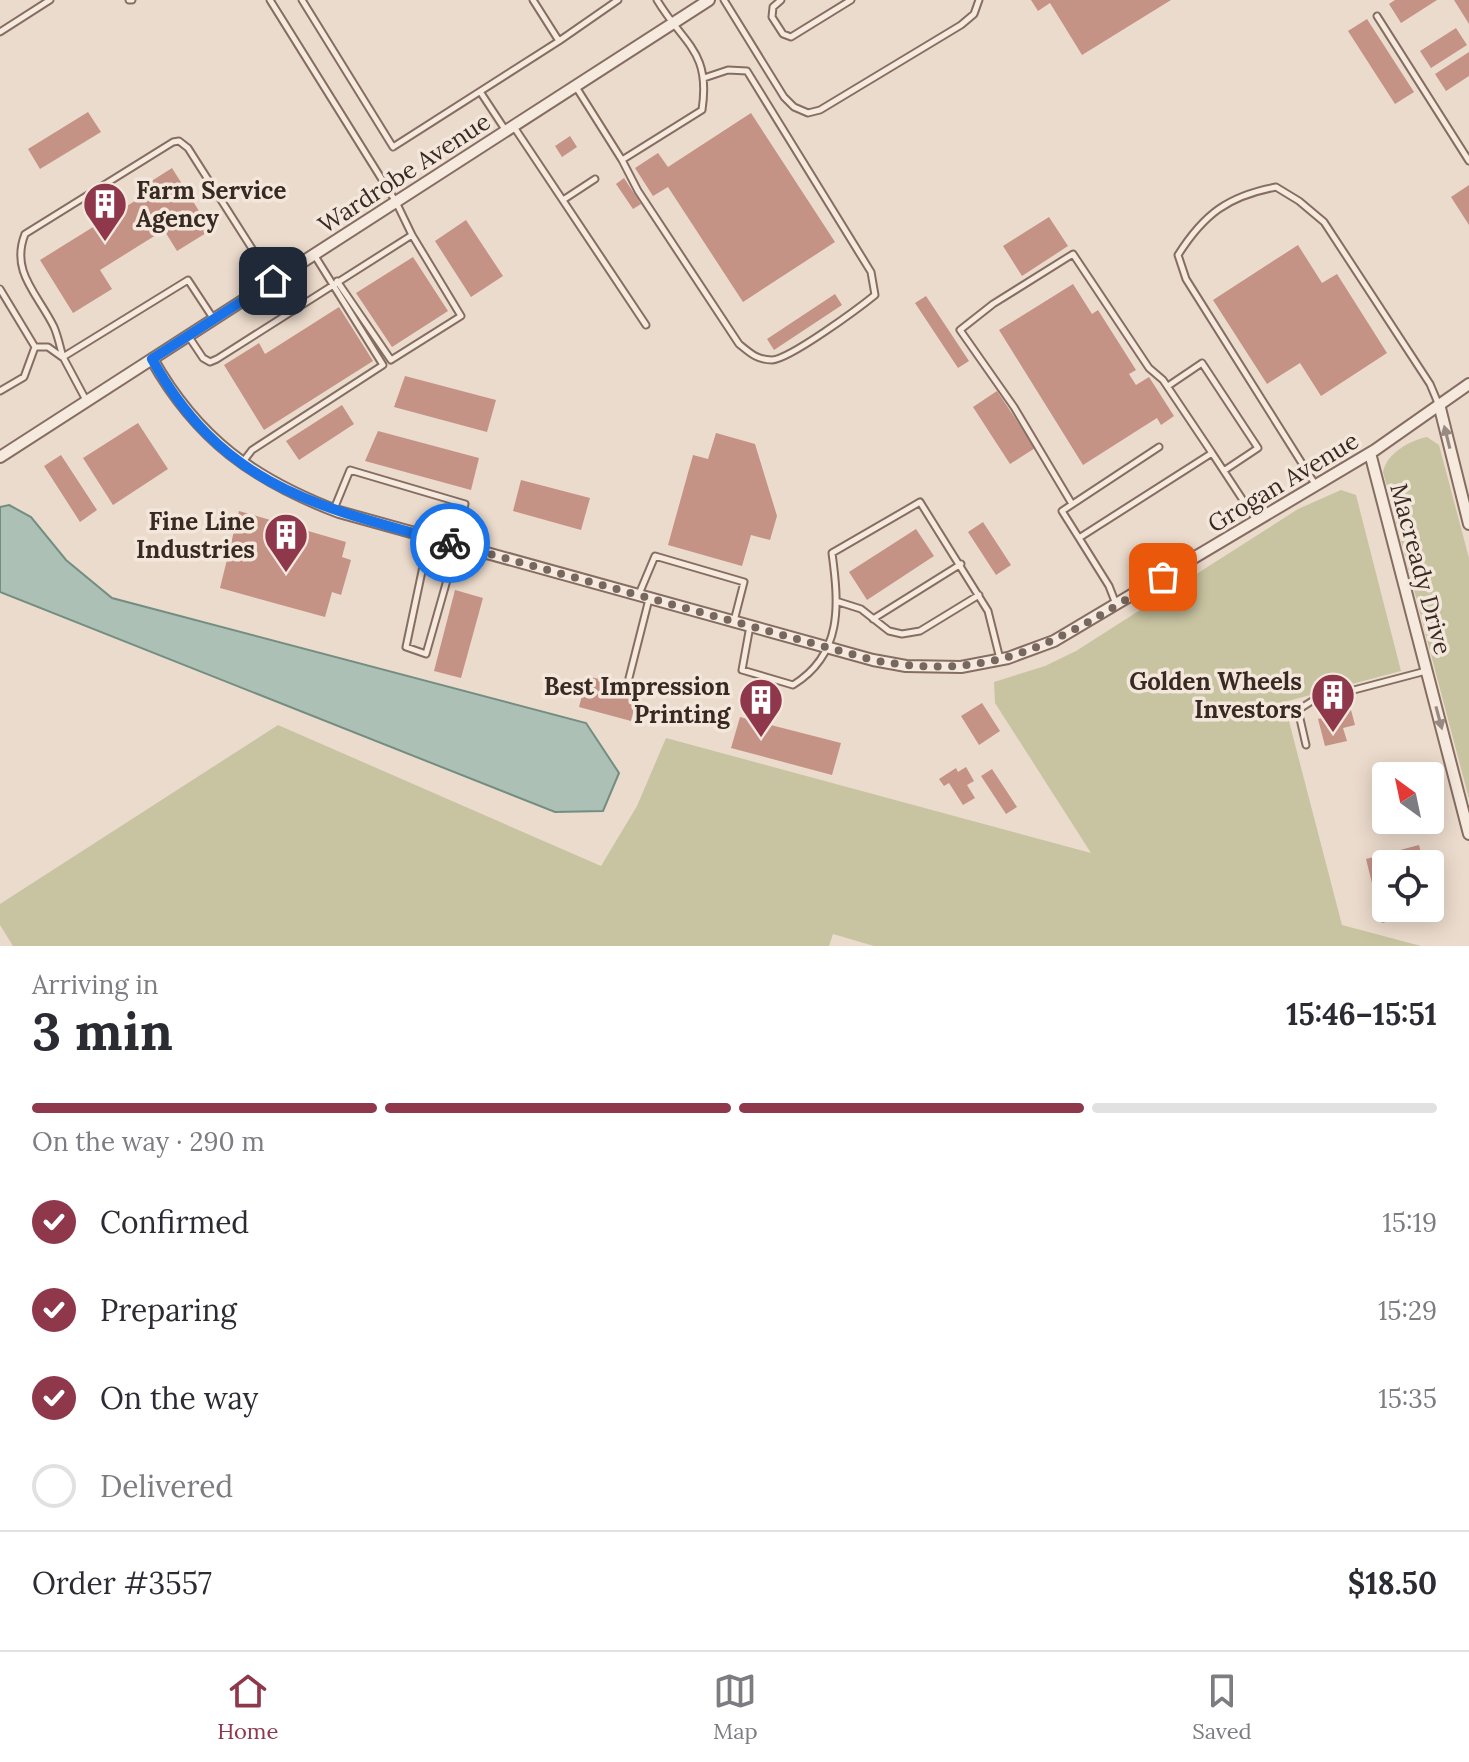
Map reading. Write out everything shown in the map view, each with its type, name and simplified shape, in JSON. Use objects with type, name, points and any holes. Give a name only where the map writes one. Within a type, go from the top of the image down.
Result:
[{"type":"street","name":"Wardrobe Avenue","points":[[0,457],[709,0]]},
{"type":"street","name":"Grogan Avenue","points":[[152,359],[196,424],[220,447],[292,494],[333,510],[457,545],[906,666],[961,667],[1000,660],[1054,641],[1370,453],[1469,384]]},
{"type":"street","points":[[1439,404],[1469,524]]},
{"type":"street","name":"Macready Drive","points":[[1370,453],[1469,834]]},
{"type":"lane","points":[[0,32],[50,0]]},
{"type":"lane","points":[[270,0],[396,202],[412,235],[461,316],[391,360],[314,255]]},
{"type":"lane","points":[[302,0],[393,147],[481,93],[618,0]]},
{"type":"lane","points":[[533,0],[559,41]]},
{"type":"lane","points":[[622,160],[702,110],[705,87],[697,54],[657,0]]},
{"type":"lane","points":[[724,0],[784,97],[794,107],[808,113],[820,110],[961,25],[974,14],[979,0]]},
{"type":"lane","points":[[781,0],[773,7],[772,17],[783,34],[791,37],[851,0]]},
{"type":"lane","points":[[1377,16],[1469,161]]},
{"type":"lane","points":[[576,86],[638,191],[739,344],[757,359],[777,360],[855,312],[875,295],[871,272],[747,71],[728,70],[704,78]]},
{"type":"lane","points":[[481,93],[563,200],[646,325]]},
{"type":"lane","points":[[86,401],[63,357],[54,328],[27,284],[20,262],[20,245],[25,234],[179,141],[188,148],[273,281]]},
{"type":"lane","points":[[563,200],[595,179]]},
{"type":"lane","points":[[1315,484],[1186,279],[1178,255],[1192,233],[1221,206],[1246,192],[1276,187],[1324,222],[1430,384],[1439,404]]},
{"type":"lane","points":[[188,336],[203,358],[210,362],[217,359],[412,235]]},
{"type":"lane","points":[[1072,504],[1014,407],[960,330],[993,304],[1073,254],[1149,368],[1168,386],[1256,520]]},
{"type":"lane","points":[[63,357],[188,280],[213,319]]},
{"type":"lane","points":[[242,463],[252,450],[383,365],[335,283]]},
{"type":"lane","points":[[0,289],[35,347]]},
{"type":"lane","points":[[35,347],[48,347],[63,357]]},
{"type":"lane","points":[[0,391],[24,377],[35,347]]},
{"type":"lane","points":[[1168,386],[1202,363],[1258,448],[1225,470]]},
{"type":"lane","points":[[1117,605],[1109,586],[1062,511],[1159,447]]},
{"type":"lane","points":[[1079,538],[1212,453]]},
{"type":"lane","points":[[333,510],[350,470],[465,504],[457,545],[426,654],[406,647],[429,537]]},
{"type":"lane","points":[[750,626],[742,670],[793,685],[817,668],[829,647],[839,602],[832,553],[920,502],[988,611],[1000,660]]},
{"type":"lane","points":[[629,678],[644,596],[655,556],[744,582],[734,621]]},
{"type":"lane","points":[[873,619],[961,564]]},
{"type":"lane","points":[[839,602],[861,609],[889,631],[902,634],[920,631],[979,595]]},
{"type":"lane","points":[[1306,745],[1298,710],[1312,701],[1427,671]]},
{"type":"shaded area","points":[[1427,437],[1439,445],[1469,558],[1469,799],[1383,472],[1389,459],[1400,449]]},
{"type":"shaded area","points":[[1341,490],[1356,495],[1401,671],[1284,702],[1342,925],[1421,946],[874,946],[833,934],[829,946],[13,946],[0,925],[0,904],[278,725],[601,866],[637,806],[666,738],[1091,853],[995,703],[994,682],[1045,666],[1076,651],[1298,509]]},
{"type":"shaded area","points":[[9,505],[31,517],[66,560],[112,598],[586,723],[619,773],[603,811],[555,812],[0,592],[0,507]]},
{"type":"building","points":[[1031,0],[1171,0],[1082,55],[1050,3],[1038,11]]},
{"type":"building","points":[[1395,0],[1437,0],[1401,23],[1389,4]]},
{"type":"building","points":[[1454,0],[1469,0],[1469,24]]},
{"type":"building","points":[[1367,19],[1414,92],[1395,104],[1348,31]]},
{"type":"building","points":[[1456,28],[1467,45],[1431,68],[1420,51]]},
{"type":"building","points":[[1469,52],[1469,76],[1446,91],[1435,74]]},
{"type":"building","points":[[88,112],[101,132],[40,169],[28,149]]},
{"type":"building","points":[[751,113],[835,242],[743,302],[668,187],[653,196],[635,168],[658,153],[668,167]]},
{"type":"building","points":[[570,136],[577,147],[562,157],[555,146]]},
{"type":"building","name":"Farm Service Agency","points":[[172,168],[211,230],[177,251],[164,230],[100,270],[112,289],[73,313],[40,260],[143,196],[139,189]]},
{"type":"building","points":[[624,178],[641,204],[633,209],[616,184]]},
{"type":"building","points":[[1469,185],[1469,225],[1451,197]]},
{"type":"building","points":[[1049,217],[1068,246],[1022,276],[1003,246]]},
{"type":"building","points":[[466,220],[503,276],[471,297],[435,241]]},
{"type":"building","points":[[1298,245],[1322,283],[1337,274],[1387,353],[1321,396],[1300,363],[1267,384],[1213,300]]},
{"type":"building","points":[[413,257],[448,311],[392,347],[356,293]]},
{"type":"building","points":[[1073,284],[1092,314],[1098,310],[1136,370],[1129,374],[1136,385],[1149,377],[1174,416],[1161,425],[1157,418],[1083,465],[999,330]]},
{"type":"building","points":[[835,294],[842,305],[774,350],[767,339]]},
{"type":"building","points":[[926,296],[969,361],[958,368],[915,303]]},
{"type":"building","points":[[339,307],[373,361],[264,430],[224,365],[259,343],[265,354]]},
{"type":"building","points":[[405,376],[496,400],[487,432],[394,407]]},
{"type":"building","points":[[997,391],[1035,448],[1010,464],[973,407]]},
{"type":"building","points":[[342,405],[354,424],[299,460],[286,441]]},
{"type":"building","points":[[138,423],[168,469],[113,505],[83,458]]},
{"type":"building","points":[[378,431],[479,458],[471,490],[365,461]]},
{"type":"building","points":[[716,433],[755,444],[777,516],[770,540],[751,535],[742,566],[668,545],[693,455],[708,459]]},
{"type":"building","points":[[61,455],[97,510],[80,522],[44,466]]},
{"type":"building","points":[[521,480],[590,498],[581,530],[513,511]]},
{"type":"building","name":"Fine Line Industries","points":[[239,511],[346,542],[342,557],[351,560],[341,595],[332,592],[325,617],[220,588]]},
{"type":"building","points":[[983,522],[1011,565],[996,575],[968,532]]},
{"type":"building","points":[[916,529],[934,556],[867,600],[849,572]]},
{"type":"building","points":[[455,590],[483,598],[461,678],[434,671]]},
{"type":"building","points":[[587,676],[639,689],[631,721],[579,707]]},
{"type":"building","points":[[982,703],[1000,731],[979,745],[961,716]]},
{"type":"building","name":"Golden Wheels Investors","points":[[1351,710],[1355,725],[1343,728],[1347,741],[1325,746],[1318,719]]},
{"type":"building","points":[[740,717],[841,743],[832,775],[731,748]]},
{"type":"building","points":[[966,767],[974,781],[967,785],[975,798],[963,805],[949,783],[944,786],[939,779],[956,768],[958,772]]},
{"type":"building","points":[[992,769],[1017,807],[1006,814],[981,776]]},
{"type":"building","points":[[1419,845],[1420,850],[1400,850]]},
{"type":"building","points":[[1372,857],[1372,883],[1366,859]]},
{"type":"way so far","points":[[450,543],[873,660],[940,668],[1008,658],[1054,641],[1163,577]]},
{"type":"place","name":"Farm Service Agency","points":[[105,243]]},
{"type":"place","name":"Fine Line Industries","points":[[286,574]]},
{"type":"place","name":"Golden Wheels Investors","points":[[1333,734]]},
{"type":"place","name":"Best Impression Printing","points":[[761,739]]},
{"type":"route","points":[[273,281],[152,359],[175,397],[196,424],[220,447],[258,476],[292,494],[339,512],[450,543]]}]
